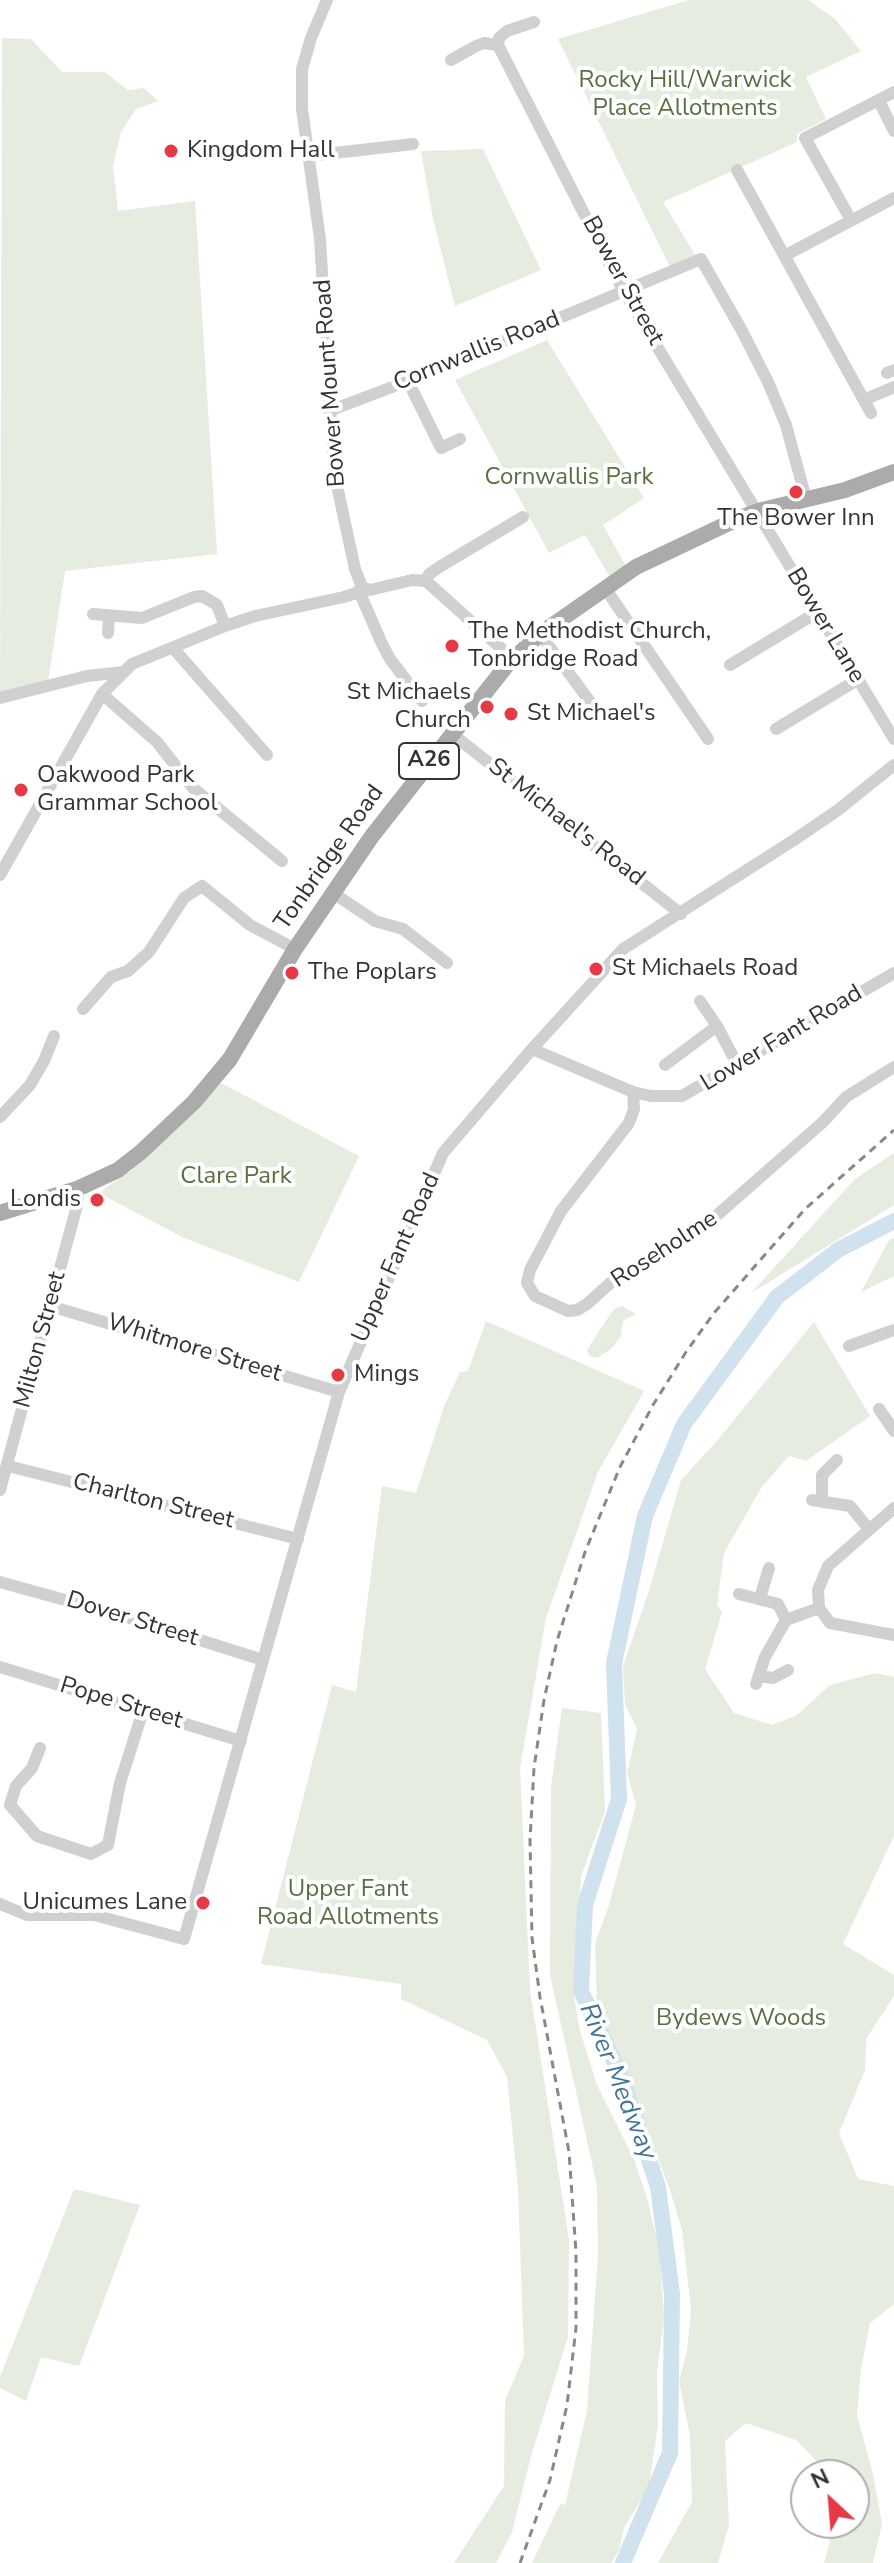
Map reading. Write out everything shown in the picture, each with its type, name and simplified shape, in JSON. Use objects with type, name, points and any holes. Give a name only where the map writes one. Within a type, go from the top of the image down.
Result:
[{"type":"main road","name":"Tonbridge Road","points":[[0,1213],[77,1189],[118,1170],[194,1102],[230,1059],[295,949],[372,836],[451,733],[513,659],[540,634],[636,567],[758,511],[845,490],[894,472]]},
{"type":"street","name":"Bower Mount Road","points":[[327,0],[302,69],[302,109],[320,239],[334,472],[362,598],[382,644],[419,691]]},
{"type":"street","points":[[451,60],[484,43],[498,45],[499,38],[507,31],[534,22]]},
{"type":"street","name":"Bower Street","points":[[498,45],[623,290],[758,511]]},
{"type":"street","points":[[847,213],[805,138],[894,92]]},
{"type":"street","points":[[879,101],[894,131]]},
{"type":"street","points":[[308,156],[413,144]]},
{"type":"street","points":[[737,170],[871,413]]},
{"type":"street","points":[[828,177],[840,170]]},
{"type":"street","points":[[786,255],[894,198]]},
{"type":"street","name":"Cornwallis Road","points":[[329,411],[701,259],[768,382],[786,425],[806,499]]},
{"type":"street","points":[[408,381],[441,448],[460,439]]},
{"type":"street","points":[[864,400],[894,387]]},
{"type":"street","name":"Bower Lane","points":[[758,511],[816,613],[894,739]]},
{"type":"street","points":[[426,581],[429,574],[441,566],[523,517]]},
{"type":"street","points":[[0,875],[102,694],[132,664],[255,616],[344,597],[362,587],[370,590],[412,580],[426,581],[513,659]]},
{"type":"street","points":[[605,588],[708,739]]},
{"type":"street","points":[[93,614],[142,618],[202,596],[217,605],[225,626]]},
{"type":"street","points":[[730,665],[816,613]]},
{"type":"street","points":[[108,633],[109,616]]},
{"type":"street","points":[[540,634],[591,703]]},
{"type":"street","points":[[173,648],[267,755]]},
{"type":"street","points":[[0,698],[87,676],[124,672]]},
{"type":"street","points":[[776,729],[857,680]]},
{"type":"street","points":[[102,694],[157,742],[193,788],[277,858],[262,866]]},
{"type":"street","name":"St Michael's Road","points":[[451,733],[681,914]]},
{"type":"street","name":"Upper Fant Road","points":[[0,1904],[27,1915],[94,1915],[184,1939],[339,1392],[443,1153],[623,949],[838,810],[894,765]]},
{"type":"street","points":[[83,1009],[111,977],[128,971],[149,952],[184,898],[202,886],[250,925],[295,949]]},
{"type":"street","points":[[333,893],[375,921],[403,929],[447,963]]},
{"type":"street","name":"Lower Fant Road","points":[[532,1049],[633,1092],[651,1096],[682,1096],[894,973]]},
{"type":"street","points":[[700,1001],[738,1066]]},
{"type":"street","points":[[665,1065],[717,1026]]},
{"type":"street","points":[[0,1117],[50,1063],[54,1036]]},
{"type":"street","name":"Roseholme","points":[[633,1092],[634,1109],[629,1123],[561,1211],[530,1270],[527,1283],[535,1296],[568,1311],[587,1304],[617,1277],[699,1231],[823,1122],[846,1097],[894,1067]]},
{"type":"street","name":"Milton Street","points":[[0,1490],[78,1202],[77,1189]]},
{"type":"street","name":"Whitmore Street","points":[[50,1306],[339,1392]]},
{"type":"street","points":[[849,1346],[894,1330]]},
{"type":"street","points":[[879,1409],[894,1431]]},
{"type":"street","points":[[837,1460],[822,1475],[817,1500],[850,1506],[869,1529]]},
{"type":"street","name":"Charlton Street","points":[[8,1466],[298,1539]]},
{"type":"street","points":[[894,1508],[828,1566],[818,1590],[819,1608],[830,1623],[894,1635]]},
{"type":"street","points":[[760,1598],[769,1568]]},
{"type":"street","name":"Dover Street","points":[[0,1582],[130,1618],[263,1660]]},
{"type":"street","points":[[739,1594],[778,1604],[786,1620]]},
{"type":"street","points":[[788,1670],[773,1678],[757,1680],[765,1657],[786,1620],[819,1608]]},
{"type":"street","name":"Pope Street","points":[[0,1667],[241,1741]]},
{"type":"street","points":[[40,1748],[32,1768],[16,1786],[10,1805],[37,1836],[91,1854],[108,1845],[120,1783],[143,1711]]},
{"type":"green space","name":"Rocky Hill/Warwick Place Allotments","points":[[689,0],[808,0],[835,19],[861,51],[806,77],[826,119],[797,134],[797,142],[663,202],[695,255],[670,267],[558,39]]},
{"type":"green space","points":[[2,38],[31,39],[62,72],[104,72],[128,90],[144,88],[158,101],[136,109],[121,132],[113,166],[118,211],[195,201],[217,554],[65,571],[48,682],[0,693]]},
{"type":"green space","points":[[483,149],[541,270],[455,306],[433,219],[421,151]]},
{"type":"green space","name":"Cornwallis Park","points":[[547,340],[644,498],[603,525],[626,566],[610,577],[585,535],[549,553],[455,380]]},
{"type":"green space","name":"Clare Park","points":[[221,1083],[359,1156],[299,1282],[184,1238],[101,1194],[177,1129]]},
{"type":"green space","points":[[894,1153],[894,1205],[751,1293],[855,1179]]},
{"type":"green space","points":[[894,1238],[894,1276],[861,1292],[889,1240]]},
{"type":"green space","points":[[622,1306],[636,1314],[623,1321],[621,1336],[611,1349],[597,1358],[589,1356],[587,1350],[605,1322],[614,1309]]},
{"type":"green space","name":"Upper Fant Road Allotments","points":[[486,1321],[644,1391],[598,1472],[546,1618],[520,1768],[530,1990],[569,2240],[568,2337],[531,2456],[512,2532],[496,2563],[454,2563],[504,2486],[505,2400],[524,2356],[518,2188],[507,2077],[487,2040],[401,1999],[401,1984],[261,1964],[332,1685],[356,1692],[382,1486],[416,1493],[445,1404],[460,1372],[468,1371]]},
{"type":"green space","name":"Bydews Woods","points":[[814,1322],[870,1416],[806,1461],[789,1456],[761,1488],[724,1553],[717,1605],[722,1612],[705,1669],[734,1713],[772,1725],[797,1715],[830,1685],[875,1673],[894,1677],[894,1836],[843,1944],[894,1975],[894,1996],[866,2039],[865,2070],[839,2133],[858,2179],[894,2186],[894,2304],[870,2323],[861,2369],[857,2415],[869,2459],[814,2459],[796,2440],[746,2423],[725,2441],[729,2525],[718,2563],[658,2563],[692,2502],[690,2436],[679,2381],[687,2351],[691,2309],[682,2230],[670,2190],[597,2003],[595,1944],[636,1805],[627,1773],[637,1729],[625,1704],[623,1666],[648,1594],[681,1480]]},
{"type":"green space","points":[[562,1708],[601,1713],[605,1811],[581,1876],[574,1997],[580,2031],[597,2085],[633,2157],[647,2198],[659,2248],[664,2317],[657,2373],[658,2425],[649,2486],[624,2528],[619,2551],[611,2563],[532,2563],[560,2504],[565,2505],[587,2411],[598,2254],[597,2186],[550,1975],[551,1787]]},
{"type":"green space","points":[[74,2189],[140,2205],[79,2366],[41,2357],[26,2401],[0,2388],[0,2377]]},
{"type":"green space","name":"Bydews Woods","points":[[870,2463],[882,2524],[873,2563],[824,2563],[831,2539],[870,2539]]},
{"type":"waterway","name":"River Medway","points":[[623,2563],[670,2453],[672,2294],[658,2187],[622,2078],[581,1991],[585,1905],[619,1799],[614,1663],[645,1516],[684,1424],[777,1297],[838,1250],[894,1221]]},
{"type":"railway","points":[[520,2563],[550,2480],[567,2405],[576,2328],[576,2252],[569,2152],[532,1938],[530,1840],[534,1768],[557,1641],[585,1552],[620,1467],[686,1352],[714,1313],[805,1209],[894,1130]]},
{"type":"place","name":"Kingdom Hall","points":[[171,151]]},
{"type":"place","name":"The Bower Inn","points":[[796,492]]},
{"type":"place","name":"The Methodist Church, Tonbridge Road","points":[[452,646]]},
{"type":"place","name":"St Michaels Church","points":[[487,707]]},
{"type":"place","name":"St Michael's","points":[[511,714]]},
{"type":"place","name":"Oakwood Park Grammar School","points":[[21,790]]},
{"type":"place","name":"St Michaels Road","points":[[596,969]]},
{"type":"place","name":"The Poplars","points":[[292,973]]},
{"type":"place","name":"Londis","points":[[97,1200]]},
{"type":"place","name":"Mings","points":[[338,1375]]},
{"type":"place","name":"Unicumes Lane","points":[[203,1903]]}]
